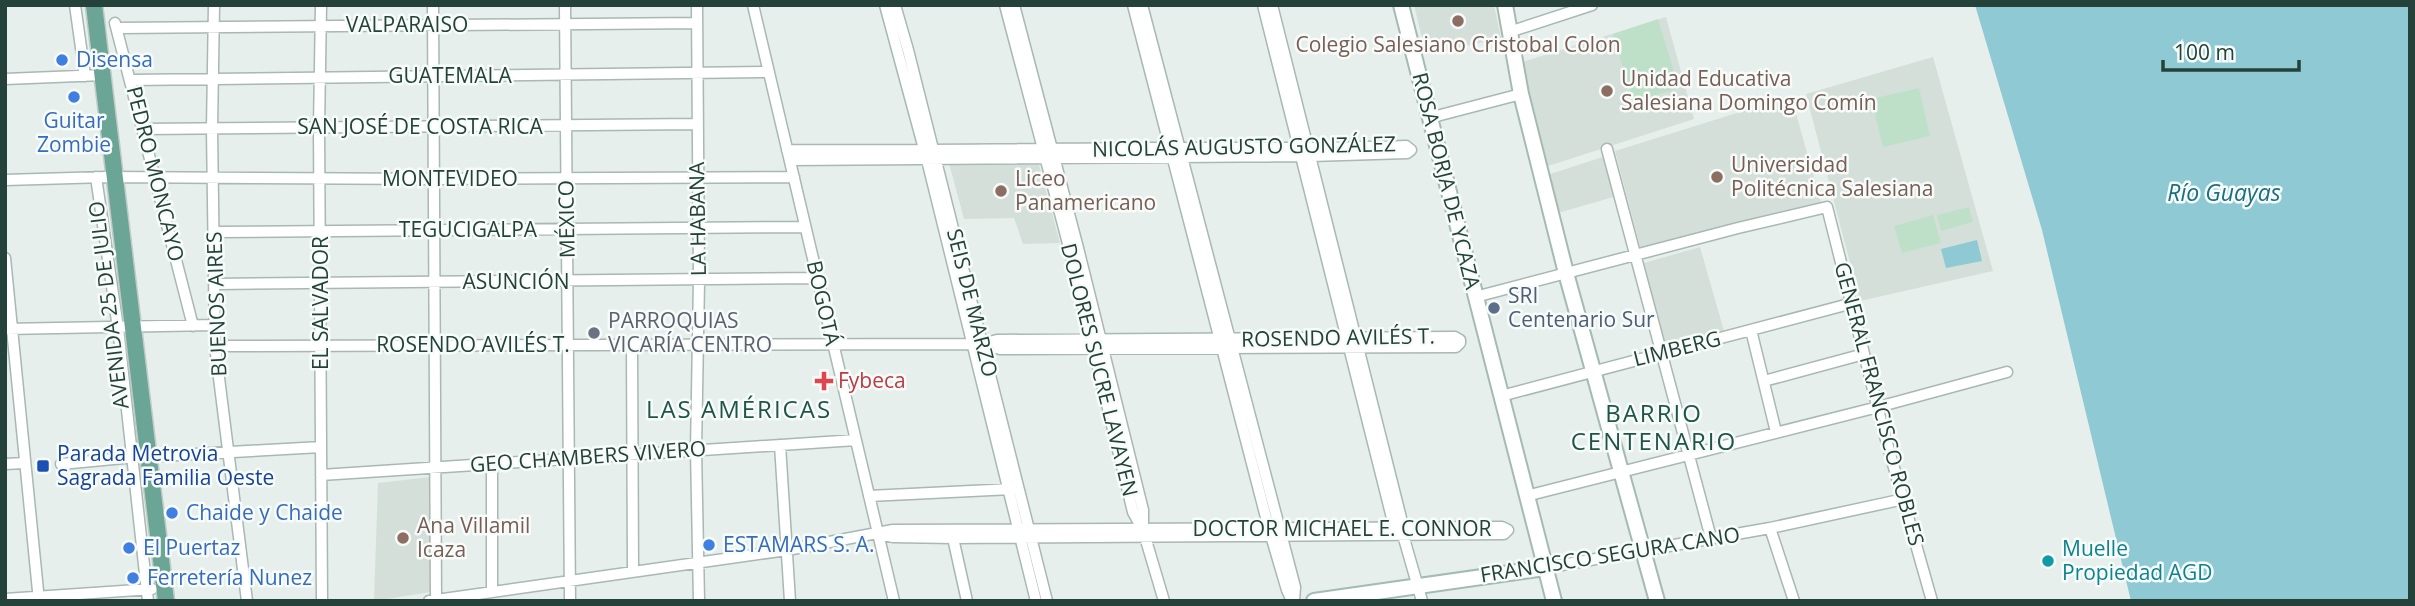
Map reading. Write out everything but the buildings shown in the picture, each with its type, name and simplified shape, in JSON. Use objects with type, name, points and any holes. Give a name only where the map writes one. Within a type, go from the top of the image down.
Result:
[{"type":"main road","name":"AVENIDA 25 DE JULIO","points":[[94,5],[103,75],[106,177],[126,328],[139,458],[166,601]]},
{"type":"main road","name":"ROSA BORJA DE YCAZA","points":[[1401,5],[1554,601]]},
{"type":"main road","points":[[1505,5],[1521,93],[1566,272],[1657,601]]},
{"type":"main road","name":"FRANCISCO SEGURA CANO","points":[[1314,601],[1545,568]]},
{"type":"street","points":[[75,5],[85,76]]},
{"type":"street","name":"BUENOS AIRES","points":[[214,5],[212,129],[215,346],[247,601]]},
{"type":"street","name":"EL SALVADOR","points":[[321,5],[319,128],[322,601]]},
{"type":"street","points":[[433,5],[436,467],[434,600]]},
{"type":"street","name":"MÉXICO","points":[[565,5],[570,601]]},
{"type":"street","name":"LA HABANA","points":[[697,5],[696,450],[699,601]]},
{"type":"street","name":"BOGOTÁ","points":[[753,5],[894,601]]},
{"type":"street","name":"SEIS DE MARZO","points":[[885,5],[903,51]]},
{"type":"street","name":"SEIS DE MARZO","points":[[895,5],[903,51],[1024,532],[1037,601]]},
{"type":"street","name":"DOLORES SUCRE LAVAYEN","points":[[1005,5],[1024,58]]},
{"type":"street","name":"DOLORES SUCRE LAVAYEN","points":[[1014,5],[1024,58],[1098,343],[1120,438],[1133,512],[1144,533],[1164,601]]},
{"type":"street","points":[[1133,5],[1151,54]]},
{"type":"street","points":[[1142,5],[1151,54],[1252,442],[1287,590],[1293,601]]},
{"type":"street","points":[[1263,5],[1281,55]]},
{"type":"street","points":[[1272,5],[1281,55],[1377,439],[1392,518],[1402,532],[1422,601]]},
{"type":"street","points":[[1509,32],[1592,5]]},
{"type":"street","name":"VALPARAISO","points":[[116,25],[697,23]]},
{"type":"street","name":"PEDRO MONCAYO","points":[[116,25],[193,326]]},
{"type":"street","name":"GUATEMALA","points":[[131,79],[697,75],[769,72]]},
{"type":"street","points":[[5,79],[103,75]]},
{"type":"street","points":[[1429,118],[1521,93]]},
{"type":"street","name":"SAN JOSÉ DE COSTA RICA","points":[[144,129],[697,124]]},
{"type":"street","name":"NICOLÁS AUGUSTO GONZÁLEZ","points":[[789,155],[1407,153],[1411,150],[1406,146],[1306,153]]},
{"type":"street","points":[[1607,149],[1711,538]]},
{"type":"street","name":"MONTEVIDEO","points":[[5,180],[106,177],[434,180],[794,177]]},
{"type":"street","name":"GENERAL FRANCISCO ROBLES","points":[[1635,255],[1827,207],[1878,407],[1932,601]]},
{"type":"street","name":"TEGUCIGALPA","points":[[214,232],[806,227]]},
{"type":"street","points":[[1475,297],[1635,255]]},
{"type":"street","points":[[5,258],[9,329],[39,599]]},
{"type":"street","name":"ASUNCIÓN","points":[[215,284],[818,278]]},
{"type":"street","name":"LIMBERG","points":[[1501,396],[1853,303]]},
{"type":"street","points":[[9,329],[214,325]]},
{"type":"street","points":[[1751,330],[1776,432]]},
{"type":"street","name":"ROSENDO AVILÉS T.","points":[[215,346],[978,344],[1000,349],[1098,343],[1353,342],[1455,337],[1460,343],[1456,347],[1353,342]]},
{"type":"street","points":[[632,345],[633,571]]},
{"type":"street","points":[[1764,382],[1864,354]]},
{"type":"street","points":[[1527,496],[2007,372]]},
{"type":"street","name":"GEO CHAMBERS VIVERO","points":[[321,475],[856,440]]},
{"type":"street","points":[[780,445],[790,601]]},
{"type":"street","points":[[61,464],[321,447]]},
{"type":"street","name":"AVENIDA 25 DE JULIO","points":[[139,458],[150,589],[148,601]]},
{"type":"street","points":[[5,464],[25,463]]},
{"type":"street","points":[[492,464],[492,592]]},
{"type":"street","points":[[869,496],[1013,489]]},
{"type":"street","name":"FRANCISCO SEGURA CANO","points":[[1545,568],[1770,528],[1904,499]]},
{"type":"street","name":"DOCTOR MICHAEL E. CONNOR","points":[[434,600],[787,550],[893,530],[1504,534],[1508,530],[1502,527],[1402,532]]},
{"type":"street","points":[[1770,528],[1794,601]]},
{"type":"street","name":"SEIS DE MARZO","points":[[1024,532],[1047,601]]},
{"type":"street","name":"DOCTOR MICHAEL E. CONNOR","points":[[878,534],[893,537],[953,538],[1024,532]]},
{"type":"street","points":[[953,538],[967,601]]},
{"type":"street","points":[[5,599],[39,599],[150,589]]},
{"type":"shaded area","name":"Colegio Salesiano Cristobal Colon","points":[[1414,5],[1494,5],[1501,38],[1426,55]]},
{"type":"shaded area","name":"Unidad Educativa Salesiana Domingo Comín","points":[[1666,17],[1694,119],[1545,167],[1522,62]]},
{"type":"shaded area","name":"Universidad Politécnica Salesiana","points":[[1933,57],[1993,271],[1860,301],[1806,94]]},
{"type":"shaded area","name":"Universidad Politécnica Salesiana","points":[[1791,96],[1821,202],[1641,250],[1615,151]]},
{"type":"shaded area","points":[[1606,156],[1617,196],[1558,213],[1547,175]]},
{"type":"shaded area","name":"Liceo Panamericano","points":[[1038,161],[1060,243],[1023,244],[1014,218],[964,219],[949,163]]},
{"type":"shaded area","points":[[1700,247],[1724,331],[1666,349],[1644,263]]},
{"type":"shaded area","name":"Ana Villamil Icaza","points":[[430,477],[431,592],[374,601],[378,483]]},
{"type":"green space","points":[[1658,19],[1679,88],[1633,102],[1613,34]]},
{"type":"green space","points":[[1919,88],[1930,136],[1883,147],[1871,99]]},
{"type":"green space","points":[[1969,207],[1973,222],[1941,231],[1937,215]]},
{"type":"green space","points":[[1933,215],[1941,243],[1902,253],[1894,226]]},
{"type":"water","name":"Río Guayas","points":[[1975,5],[2410,5],[2410,601],[2131,601],[2042,230]]},
{"type":"water","points":[[1977,240],[1982,261],[1946,268],[1941,249]]},
{"type":"place","name":"Colegio Salesiano Cristobal Colon","points":[[1458,21]]},
{"type":"place","name":"Disensa","points":[[62,60]]},
{"type":"place","name":"Unidad Educativa Salesiana Domingo Comín","points":[[1607,91]]},
{"type":"place","name":"Guitar Zombie","points":[[74,97]]},
{"type":"place","name":"Universidad Politécnica Salesiana","points":[[1717,177]]},
{"type":"place","name":"Liceo Panamericano","points":[[1001,191]]},
{"type":"place","name":"SRI Centenario Sur","points":[[1494,308]]},
{"type":"place","name":"PARROQUIAS VICARÍA CENTRO","points":[[594,333]]},
{"type":"place","name":"Fybeca","points":[[824,381]]},
{"type":"place","name":"Parada Metrovia Sagrada Familia Oeste","points":[[43,466]]},
{"type":"place","name":"Chaide y Chaide","points":[[172,513]]},
{"type":"place","name":"Ana Villamil Icaza","points":[[403,538]]},
{"type":"place","name":"ESTAMARS S. A.","points":[[709,545]]},
{"type":"place","name":"El Puertaz","points":[[129,548]]},
{"type":"place","name":"Muelle Propiedad AGD","points":[[2048,561]]},
{"type":"place","name":"Ferretería Nunez","points":[[133,578]]},
{"type":"district","name":"LAS AMÉRICAS","points":[[739,410]]},
{"type":"district","name":"BARRIO CENTENARIO","points":[[1654,428]]}]
